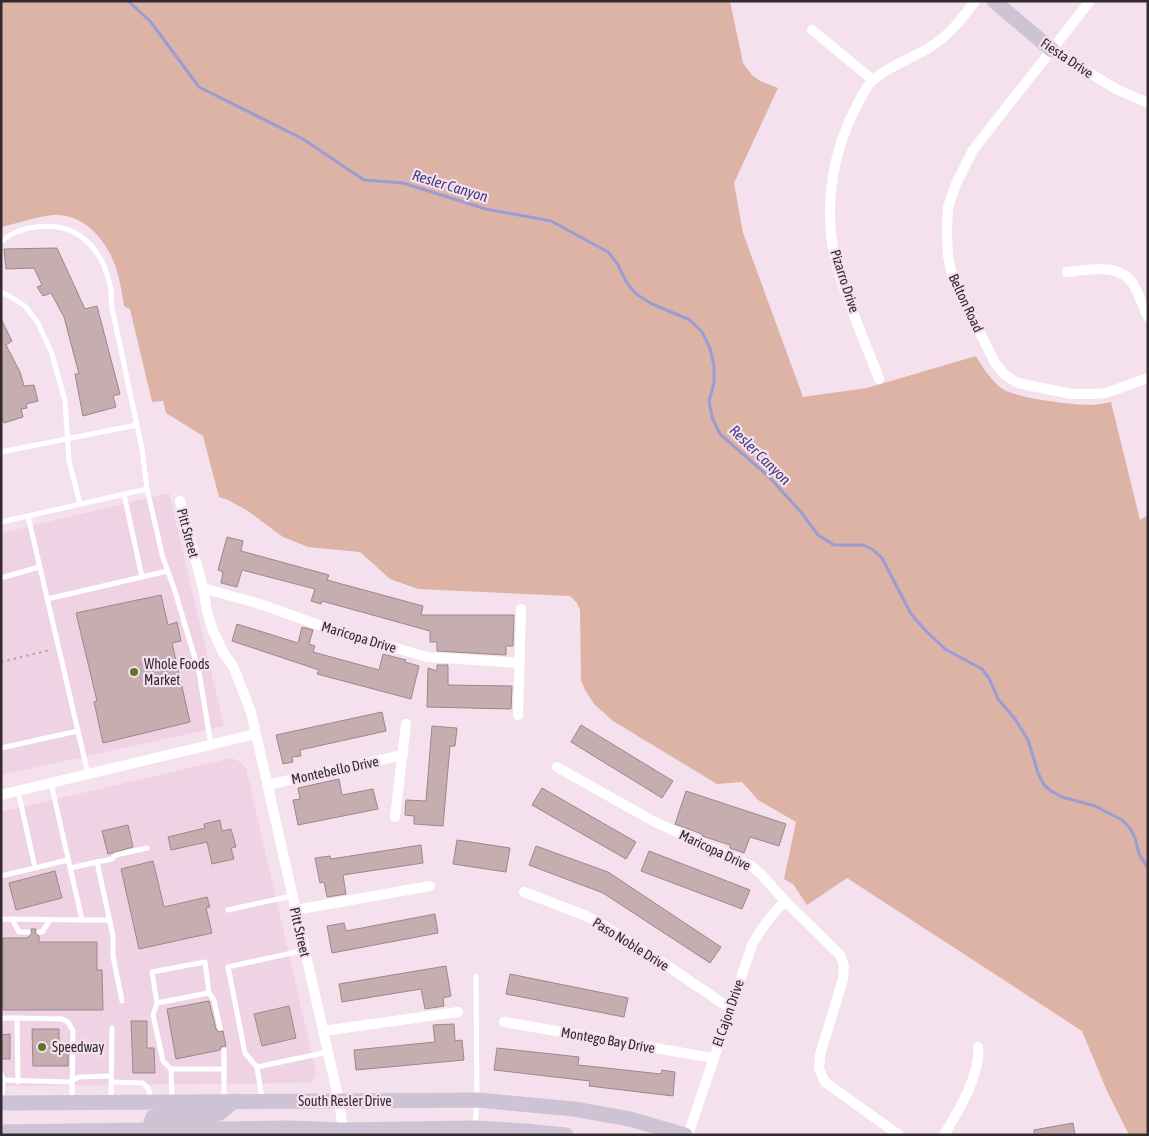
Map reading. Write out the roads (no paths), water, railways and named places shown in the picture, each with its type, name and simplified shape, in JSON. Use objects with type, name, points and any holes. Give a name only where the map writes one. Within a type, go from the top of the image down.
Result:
[{"type":"main road","name":"Fiesta Drive","points":[[994,1],[1052,50]]},
{"type":"main road","name":"South Resler Drive","points":[[2,1103],[478,1100],[574,1109],[630,1119],[686,1135]]},
{"type":"main road","points":[[153,1133],[151,1122],[153,1117],[213,1115],[220,1113],[229,1102]]},
{"type":"main road","name":"South Resler Drive","points":[[1,1132],[153,1133],[343,1130],[474,1132],[525,1130],[566,1135]]},
{"type":"street","name":"Pizarro Drive","points":[[879,379],[838,268],[832,238],[831,187],[842,139],[854,111],[873,80],[891,68],[928,49],[955,28],[975,1]]},
{"type":"street","name":"Belton Road","points":[[1090,1],[974,150],[956,184],[948,207],[948,256],[953,279],[995,363],[1005,375],[1018,383],[1072,394],[1091,394],[1106,393],[1148,378]]},
{"type":"street","points":[[812,30],[873,80]]},
{"type":"street","name":"Fiesta Drive","points":[[1052,50],[1116,89],[1148,103]]},
{"type":"street","points":[[1066,272],[1104,269],[1122,272],[1133,284],[1148,317]]},
{"type":"street","name":"Pitt Street","points":[[180,501],[213,631],[234,666],[251,712],[340,1101],[343,1130]]},
{"type":"street","name":"Maricopa Drive","points":[[203,588],[260,604],[333,630],[427,657],[520,663]]},
{"type":"street","points":[[518,715],[521,609]]},
{"type":"street","points":[[395,817],[406,724]]},
{"type":"street","points":[[1,794],[255,734]]},
{"type":"street","name":"Montebello Drive","points":[[267,785],[403,755]]},
{"type":"street","name":"Maricopa Drive","points":[[557,767],[654,822],[751,866],[840,956],[844,966],[843,978],[820,1055],[819,1069],[825,1082],[899,1135]]},
{"type":"street","points":[[295,910],[430,886]]},
{"type":"street","name":"Paso Noble Drive","points":[[524,892],[584,914],[672,968],[731,1009]]},
{"type":"street","name":"El Cajon Drive","points":[[686,1135],[752,946],[764,925],[785,901]]},
{"type":"street","points":[[323,1031],[458,1012]]},
{"type":"street","name":"Montego Bay Drive","points":[[504,1022],[713,1058]]},
{"type":"street","points":[[944,1135],[958,1113],[976,1069],[979,1055],[978,1047]]},
{"type":"lane","points":[[1,242],[7,236],[31,228],[49,225],[62,226],[78,234],[92,246],[103,264],[111,286],[112,308],[142,449],[147,489],[163,558],[199,672],[211,744]]},
{"type":"lane","points":[[1,292],[11,296],[25,306],[38,323],[52,354],[65,401],[69,461],[80,504]]},
{"type":"lane","points":[[1,452],[137,425]]},
{"type":"lane","points":[[1,522],[147,489]]},
{"type":"lane","points":[[124,494],[142,577]]},
{"type":"lane","points":[[28,516],[88,774]]},
{"type":"lane","points":[[1,578],[39,567]]},
{"type":"lane","points":[[47,599],[168,571]]},
{"type":"lane","points":[[1,748],[78,732]]},
{"type":"lane","points":[[51,783],[82,920]]},
{"type":"lane","points":[[18,791],[34,863]]},
{"type":"lane","points":[[70,868],[112,859],[116,856],[147,848]]},
{"type":"lane","points":[[1,876],[68,860]]},
{"type":"lane","points":[[97,862],[113,936],[113,956],[122,1001]]},
{"type":"lane","points":[[228,910],[292,896]]},
{"type":"lane","points":[[1,920],[110,920]]},
{"type":"lane","points":[[12,920],[19,932],[28,932]]},
{"type":"lane","points":[[39,932],[42,932],[50,920]]},
{"type":"lane","points":[[262,1102],[257,1067],[245,1053],[228,967],[305,950]]},
{"type":"lane","points":[[172,1102],[171,1069],[163,1061],[153,1015],[156,1003],[152,972],[205,962],[209,993],[214,1000],[220,1028]]},
{"type":"lane","points":[[474,1132],[478,1100],[476,976]]},
{"type":"lane","points":[[156,1003],[209,993]]},
{"type":"lane","points":[[1,1018],[62,1019],[68,1022],[73,1031],[72,1102]]},
{"type":"lane","points":[[17,1018],[18,1082]]},
{"type":"lane","points":[[111,1102],[112,1028]]},
{"type":"lane","points":[[224,1050],[224,1069],[229,1102]]},
{"type":"lane","points":[[257,1067],[328,1052]]},
{"type":"lane","points":[[171,1069],[224,1069]]},
{"type":"lane","points":[[1,1073],[2,1103]]},
{"type":"lane","points":[[2,1081],[69,1082],[79,1077],[143,1083],[148,1088],[153,1102]]},
{"type":"waterway","name":"Resler Canyon","points":[[128,1],[150,21],[199,87],[303,139],[364,180],[403,183],[486,209],[551,221],[608,252],[636,294],[652,304],[690,320],[702,332],[710,348],[714,366],[714,383],[709,401],[712,417],[720,434],[769,477],[801,512],[818,535],[834,545],[863,545],[872,549],[882,558],[911,614],[925,630],[945,649],[982,669],[989,678],[998,699],[1015,719],[1028,740],[1038,773],[1044,785],[1062,797],[1095,806],[1122,820],[1130,828],[1139,854],[1148,868]]},
{"type":"place","name":"Whole Foods Market","points":[[134,672]]},
{"type":"place","name":"Speedway","points":[[42,1047]]}]
